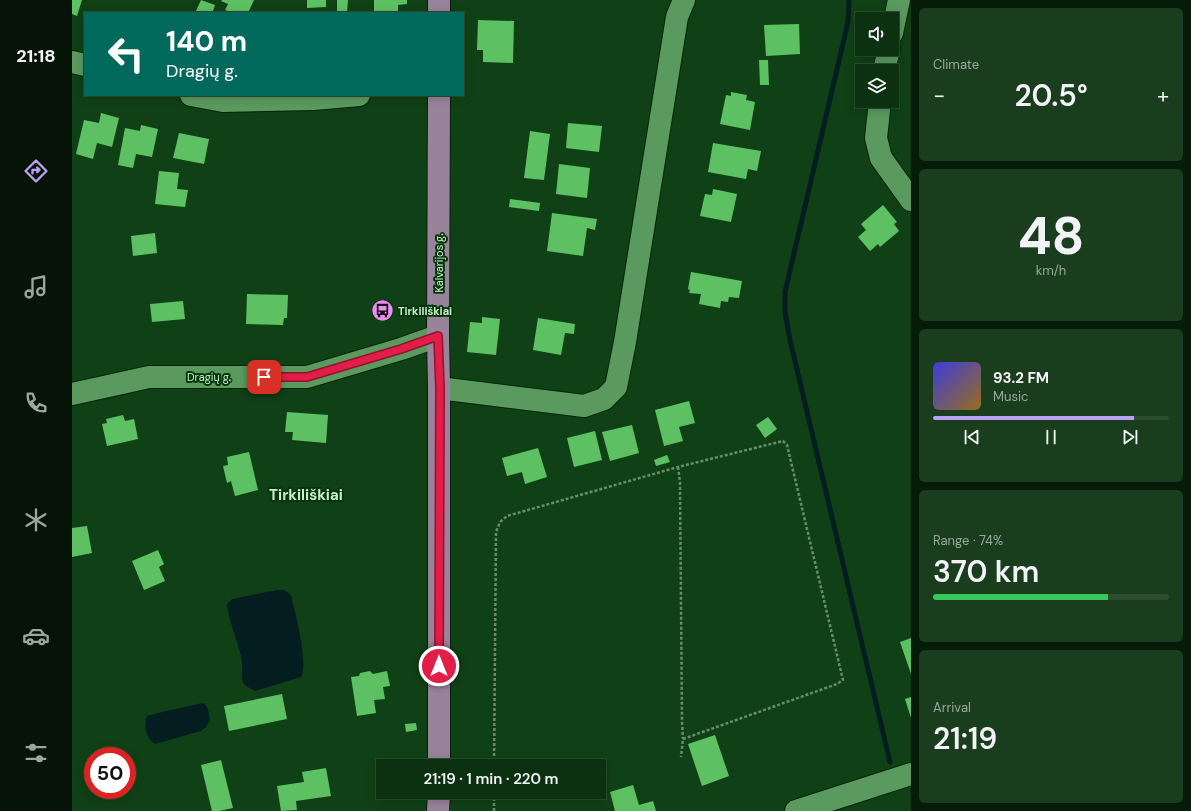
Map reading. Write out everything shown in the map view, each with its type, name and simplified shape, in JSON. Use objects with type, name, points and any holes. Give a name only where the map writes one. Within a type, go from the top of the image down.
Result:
[{"type":"main road","points":[[439,0],[439,12]]},
{"type":"main road","name":"Kalvarijos g.","points":[[439,96],[439,759]]},
{"type":"main road","points":[[438,811],[439,799]]},
{"type":"street","points":[[440,388],[584,406],[604,400],[616,387],[626,342],[677,17],[684,0]]},
{"type":"street","points":[[896,12],[899,0]]},
{"type":"street","points":[[72,62],[84,65]]},
{"type":"street","points":[[196,96],[223,101],[313,99],[348,96]]},
{"type":"street","points":[[879,108],[876,138],[881,158],[911,200]]},
{"type":"street","name":"Dragių g.","points":[[72,394],[149,377],[307,377],[401,349],[438,336]]},
{"type":"street","points":[[796,811],[911,774]]},
{"type":"path","points":[[494,759],[496,532],[500,522],[507,516],[678,467],[783,441],[787,445],[843,680],[837,684],[684,739]]},
{"type":"path","points":[[678,467],[680,482],[682,720],[684,739],[681,757]]},
{"type":"path","points":[[494,799],[494,811]]},
{"type":"water","points":[[284,590],[291,595],[302,650],[303,670],[301,677],[255,691],[243,682],[241,655],[227,604],[232,599]]},
{"type":"water","points":[[202,703],[205,704],[208,709],[210,720],[206,727],[201,731],[155,744],[149,739],[145,727],[147,716]]},
{"type":"building","points":[[72,0],[82,0],[77,16],[72,14]]},
{"type":"building","points":[[201,0],[215,5],[213,11],[215,12],[195,12]]},
{"type":"building","points":[[254,0],[248,12],[230,12],[225,10],[228,4],[221,1]]},
{"type":"building","points":[[307,0],[326,0],[326,7],[307,8]]},
{"type":"building","points":[[337,0],[348,0],[347,12],[337,12]]},
{"type":"building","points":[[374,0],[407,0],[407,4],[398,5],[398,12],[374,11]]},
{"type":"building","points":[[478,20],[514,21],[513,63],[483,62],[483,50],[477,50]]},
{"type":"building","points":[[799,24],[800,54],[766,56],[764,25]]},
{"type":"building","points":[[759,60],[768,60],[769,85],[760,85]]},
{"type":"building","points":[[731,92],[747,95],[746,100],[755,102],[750,130],[720,124],[726,95],[731,96]]},
{"type":"building","points":[[101,113],[119,118],[112,147],[97,143],[93,159],[76,154],[84,120],[99,123]]},
{"type":"building","points":[[568,123],[602,126],[599,152],[566,148]]},
{"type":"building","points":[[141,125],[158,129],[152,157],[136,154],[133,168],[118,165],[125,128],[140,131]]},
{"type":"building","points":[[530,131],[550,134],[544,180],[524,178]]},
{"type":"building","points":[[179,133],[209,139],[204,164],[173,158]]},
{"type":"building","points":[[713,143],[761,151],[757,171],[748,169],[746,179],[708,172]]},
{"type":"building","points":[[559,164],[590,168],[587,198],[556,194]]},
{"type":"building","points":[[159,171],[179,173],[177,189],[188,190],[185,207],[155,204]]},
{"type":"building","points":[[713,189],[737,194],[731,222],[700,216],[705,194],[712,195]]},
{"type":"building","points":[[510,199],[540,203],[539,211],[509,207]]},
{"type":"building","points":[[883,205],[897,222],[894,224],[899,231],[880,247],[878,244],[870,251],[858,237],[866,230],[861,224]]},
{"type":"building","points":[[552,213],[597,219],[595,230],[587,228],[583,256],[547,251]]},
{"type":"building","points":[[155,233],[157,253],[133,256],[131,236]]},
{"type":"building","points":[[691,272],[742,281],[739,298],[729,297],[728,302],[721,301],[720,308],[699,304],[701,294],[689,293],[690,290],[688,289]]},
{"type":"building","points":[[247,294],[288,295],[287,318],[284,318],[283,325],[246,324]]},
{"type":"building","points":[[183,301],[185,319],[152,322],[150,304]]},
{"type":"building","points":[[482,317],[500,319],[496,355],[467,352],[470,322],[482,323]]},
{"type":"building","points":[[538,318],[575,324],[574,334],[565,333],[561,355],[533,350]]},
{"type":"building","points":[[689,401],[695,423],[679,427],[683,441],[664,446],[655,410]]},
{"type":"building","points":[[287,412],[328,415],[326,443],[292,440],[293,432],[285,432]]},
{"type":"building","points":[[123,415],[125,421],[134,419],[138,439],[107,446],[102,424],[107,423],[106,419]]},
{"type":"building","points":[[768,417],[777,429],[765,438],[756,425]]},
{"type":"building","points":[[632,425],[639,453],[610,461],[602,432]]},
{"type":"building","points":[[595,431],[602,460],[574,467],[567,438]]},
{"type":"building","points":[[538,448],[547,477],[525,484],[522,472],[507,476],[502,458]]},
{"type":"building","points":[[249,452],[258,490],[235,496],[231,481],[227,483],[223,466],[228,465],[227,457]]},
{"type":"building","points":[[667,455],[670,462],[656,466],[654,460]]},
{"type":"building","points":[[87,526],[92,553],[72,557],[72,528]]},
{"type":"building","points":[[158,550],[164,564],[159,567],[165,581],[144,590],[132,561]]},
{"type":"building","points":[[911,638],[911,674],[900,642]]},
{"type":"building","points":[[370,671],[373,674],[387,671],[390,686],[383,687],[385,699],[374,700],[376,713],[357,716],[351,677],[359,676],[360,673]]},
{"type":"building","points":[[282,694],[287,719],[229,731],[224,706]]},
{"type":"building","points":[[911,697],[911,718],[905,699]]},
{"type":"building","points":[[416,723],[417,730],[406,732],[405,724]]},
{"type":"building","points":[[715,735],[729,776],[702,786],[688,744]]},
{"type":"building","points":[[221,760],[233,808],[212,811],[201,765]]},
{"type":"building","points":[[326,768],[331,796],[296,801],[297,810],[281,811],[277,786],[304,782],[302,772]]},
{"type":"building","points":[[633,785],[639,805],[653,801],[656,811],[615,811],[610,792]]},
{"type":"waterway","points":[[849,0],[848,22],[785,292],[785,312],[790,340],[890,762]]},
{"type":"place","name":"Tirkiliškiai","points":[[383,311]]},
{"type":"district","name":"Tirkiliškiai","points":[[306,495]]},
{"type":"route","points":[[264,377],[307,377],[401,349],[438,336],[440,388],[439,666]]}]
